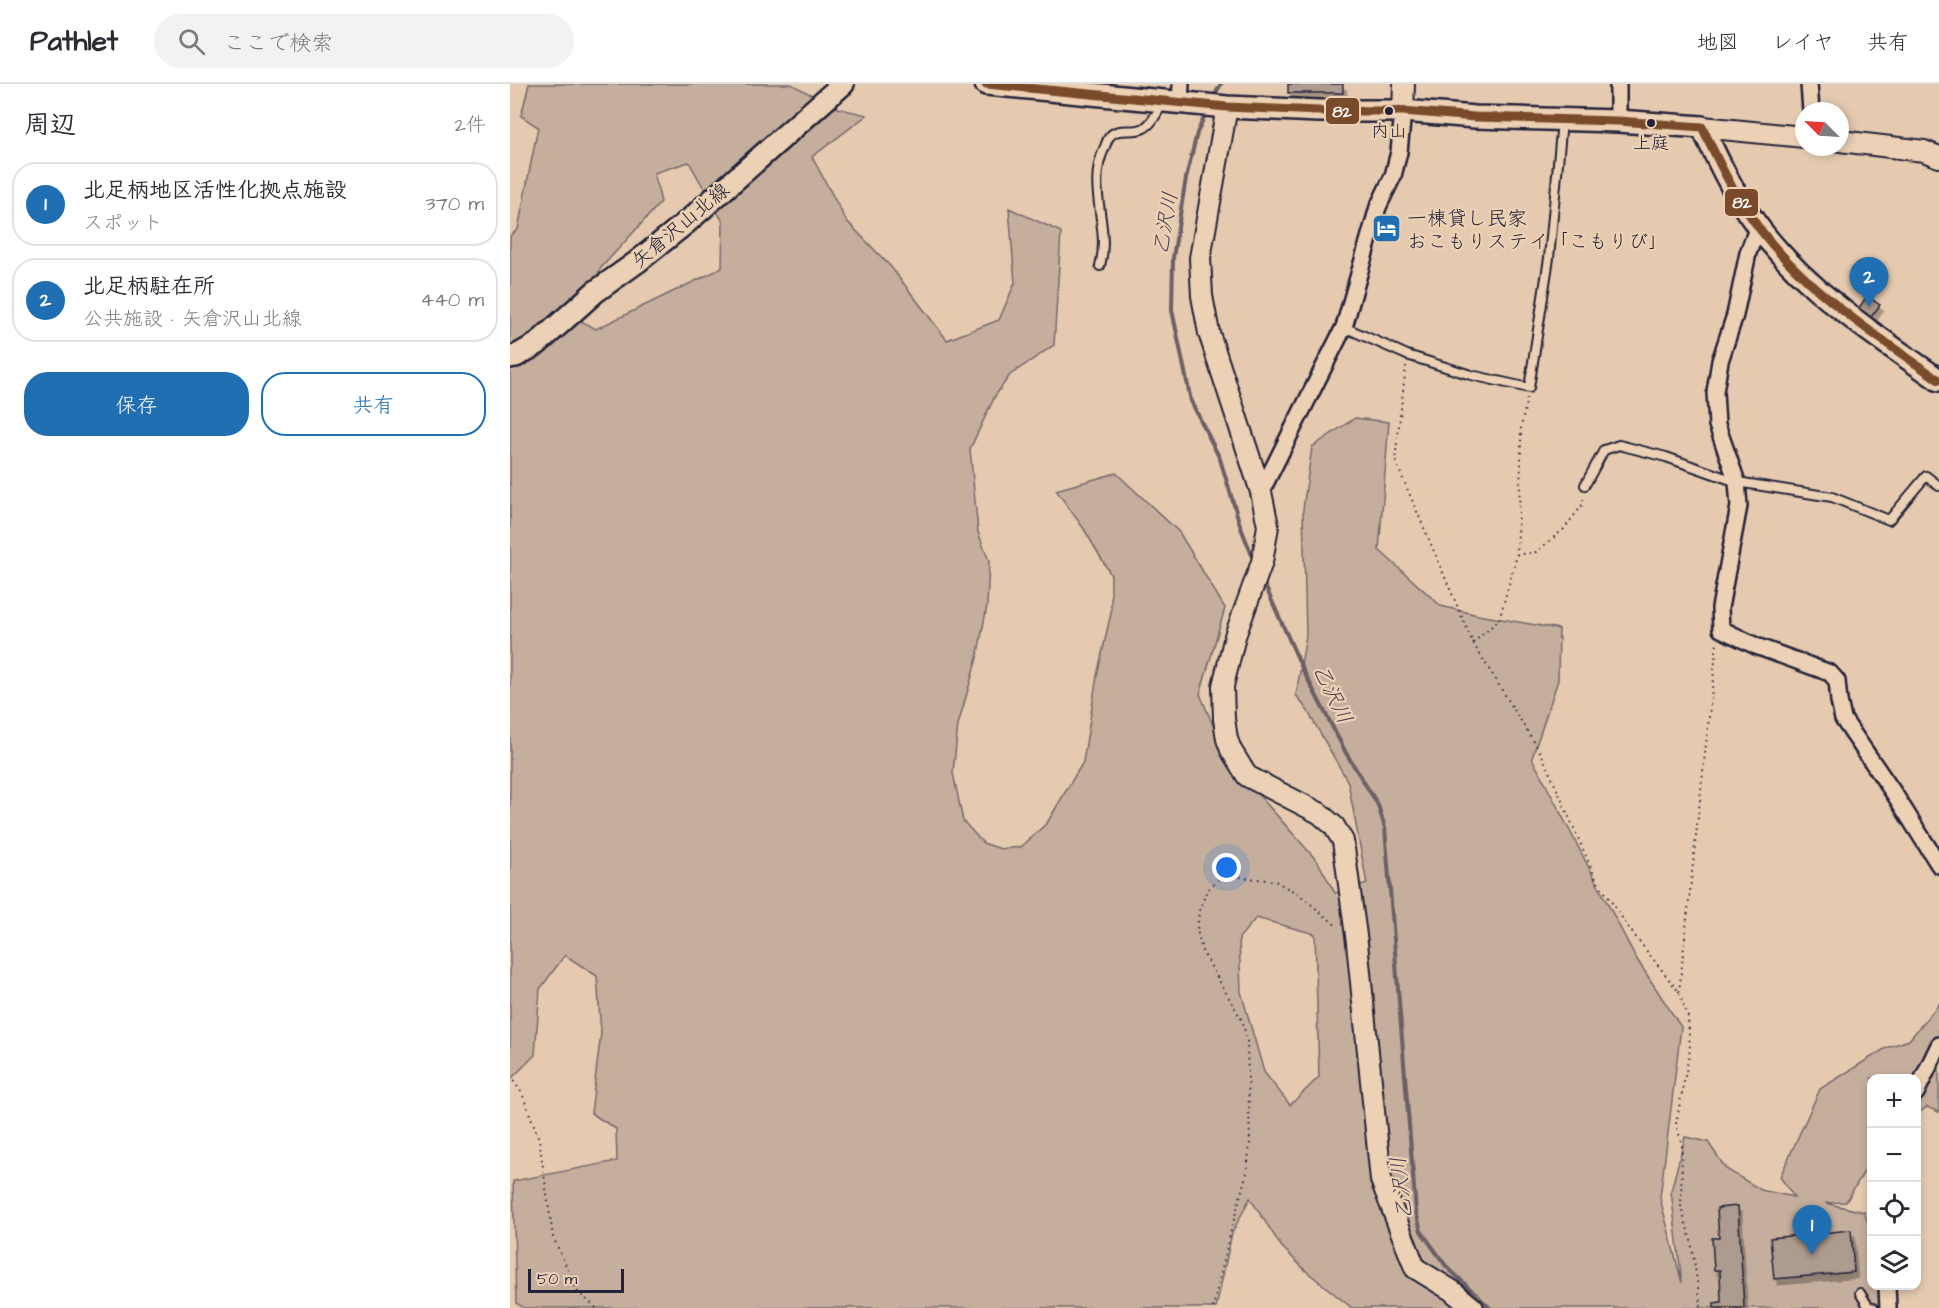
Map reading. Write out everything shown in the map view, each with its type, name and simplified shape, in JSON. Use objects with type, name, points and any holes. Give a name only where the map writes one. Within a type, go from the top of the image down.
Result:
[{"type":"main road","name":"矢倉沢山北線","points":[[510,357],[537,344],[595,292],[687,222],[843,84]]},
{"type":"main road","points":[[986,84],[1175,96],[1227,107],[1319,111],[1403,111],[1618,121],[1702,128],[1738,198],[1782,255],[1834,305],[1939,380]]},
{"type":"street","points":[[1261,492],[1344,327],[1378,207],[1394,176],[1399,152],[1404,84]]},
{"type":"street","points":[[1618,84],[1618,121]]},
{"type":"street","points":[[1809,84],[1810,102]]},
{"type":"street","points":[[1227,107],[1200,258],[1202,296],[1209,333],[1261,492],[1268,526],[1263,562],[1235,636],[1223,686],[1227,739],[1247,776],[1319,813],[1334,826],[1343,841],[1357,943],[1382,1180],[1415,1268],[1451,1290],[1473,1308]]},
{"type":"street","points":[[1702,128],[1795,136]]},
{"type":"street","points":[[1849,142],[1924,151],[1939,157]]},
{"type":"street","points":[[1758,226],[1748,253],[1735,315],[1720,361],[1715,392],[1718,425],[1737,482],[1739,506],[1720,608],[1721,629],[1756,646],[1830,673],[1837,681],[1843,719],[1939,865]]},
{"type":"street","points":[[1921,1084],[1939,1045]]},
{"type":"street","points":[[1887,1290],[1888,1308]]},
{"type":"lane","points":[[1100,266],[1104,252],[1096,180],[1101,155],[1110,136],[1119,130],[1137,131],[1146,128],[1175,96]]},
{"type":"lane","points":[[1344,327],[1407,355],[1471,375],[1529,388],[1549,258],[1562,120]]},
{"type":"lane","points":[[1585,485],[1604,450],[1619,445],[1666,457],[1737,482],[1832,497],[1889,520],[1926,476],[1939,486]]},
{"type":"lane","points":[[1860,1293],[1868,1306],[1873,1308]]},
{"type":"path","points":[[1407,355],[1395,460],[1473,643],[1542,755],[1596,879],[1631,931],[1679,992],[1688,1017],[1690,1050],[1676,1124],[1682,1144],[1681,1208],[1691,1240],[1701,1308]]},
{"type":"path","points":[[1473,643],[1499,620],[1517,555],[1521,428],[1529,388]]},
{"type":"path","points":[[1517,555],[1536,552],[1563,529],[1583,504],[1585,485]]},
{"type":"path","points":[[1679,992],[1715,648],[1721,629]]},
{"type":"path","points":[[1213,1308],[1247,1172],[1250,1142],[1247,1042],[1243,1022],[1202,951],[1197,930],[1198,912],[1207,890],[1222,877],[1275,881],[1300,895],[1357,943]]},
{"type":"path","points":[[510,1076],[522,1093],[539,1139],[553,1237],[578,1292],[596,1308]]},
{"type":"shaded area","points":[[529,84],[791,84],[814,96],[807,101],[867,115],[812,157],[846,220],[891,267],[947,340],[999,320],[1015,283],[1009,208],[1061,232],[1054,345],[1010,375],[995,396],[970,449],[978,532],[989,561],[987,606],[977,658],[958,725],[953,773],[963,821],[983,843],[1001,849],[1021,847],[1047,823],[1083,762],[1097,676],[1111,613],[1111,575],[1084,529],[1056,490],[1116,473],[1179,532],[1225,608],[1200,694],[1227,759],[1318,862],[1335,893],[1367,884],[1348,782],[1296,695],[1306,635],[1303,509],[1312,447],[1355,418],[1389,422],[1379,550],[1441,606],[1559,629],[1558,680],[1532,758],[1636,958],[1681,1027],[1660,1198],[1682,1283],[1671,1191],[1685,1137],[1708,1142],[1726,1169],[1761,1190],[1794,1197],[1780,1177],[1820,1089],[1886,1048],[1909,1040],[1939,1004],[1939,1112],[1927,1107],[1921,1111],[1921,1074],[1867,1074],[1867,1167],[1846,1202],[1825,1203],[1864,1212],[1867,1220],[1867,1290],[1883,1290],[1884,1308],[1352,1308],[1306,1271],[1281,1246],[1250,1198],[1232,1233],[1216,1308],[524,1308],[516,1303],[513,1181],[617,1161],[616,1129],[591,1113],[601,1033],[597,976],[565,955],[540,989],[535,1055],[510,1080],[510,236],[518,229],[538,127],[521,116]],"holes":[[[689,162],[723,222],[722,268],[596,329],[581,321],[600,269],[661,202],[654,173]],[[1256,918],[1315,934],[1319,1077],[1290,1105],[1264,1072],[1241,992],[1239,938]]]},
{"type":"building","points":[[1288,84],[1343,84],[1343,93],[1288,93]]},
{"type":"building","points":[[1867,296],[1880,305],[1869,320],[1860,314],[1862,312],[1858,309]]},
{"type":"building","points":[[1738,1206],[1744,1308],[1714,1308],[1714,1303],[1721,1302],[1720,1270],[1714,1270],[1712,1238],[1719,1238],[1717,1208]]},
{"type":"building","points":[[1851,1230],[1854,1272],[1774,1279],[1770,1238]]},
{"type":"waterway","name":"乙沢川","points":[[1213,98],[1221,84]]},
{"type":"waterway","name":"乙沢川","points":[[1206,113],[1197,133],[1186,178],[1173,258],[1172,310],[1191,401],[1220,459],[1241,528],[1254,560]]},
{"type":"waterway","name":"乙沢川","points":[[1263,581],[1302,668],[1346,753],[1378,805],[1385,828],[1416,1212],[1421,1231],[1446,1266],[1490,1308]]},
{"type":"transit line","name":"82","points":[[986,84],[1227,107],[1319,111],[1403,111],[1475,117],[1618,121],[1702,127],[1738,197],[1757,226],[1779,252],[1828,299],[1939,380]]},
{"type":"place","name":"内山","points":[[1389,111]]},
{"type":"place","name":"上庭","points":[[1651,123]]},
{"type":"place","name":"一棟貸し民家 おこもりステイ「こもりび」","points":[[1386,229]]},
{"type":"place","name":"北足柄駐在所","points":[[1869,307]]},
{"type":"place","name":"北足柄地区活性化拠点施設","points":[[1812,1255]]}]
